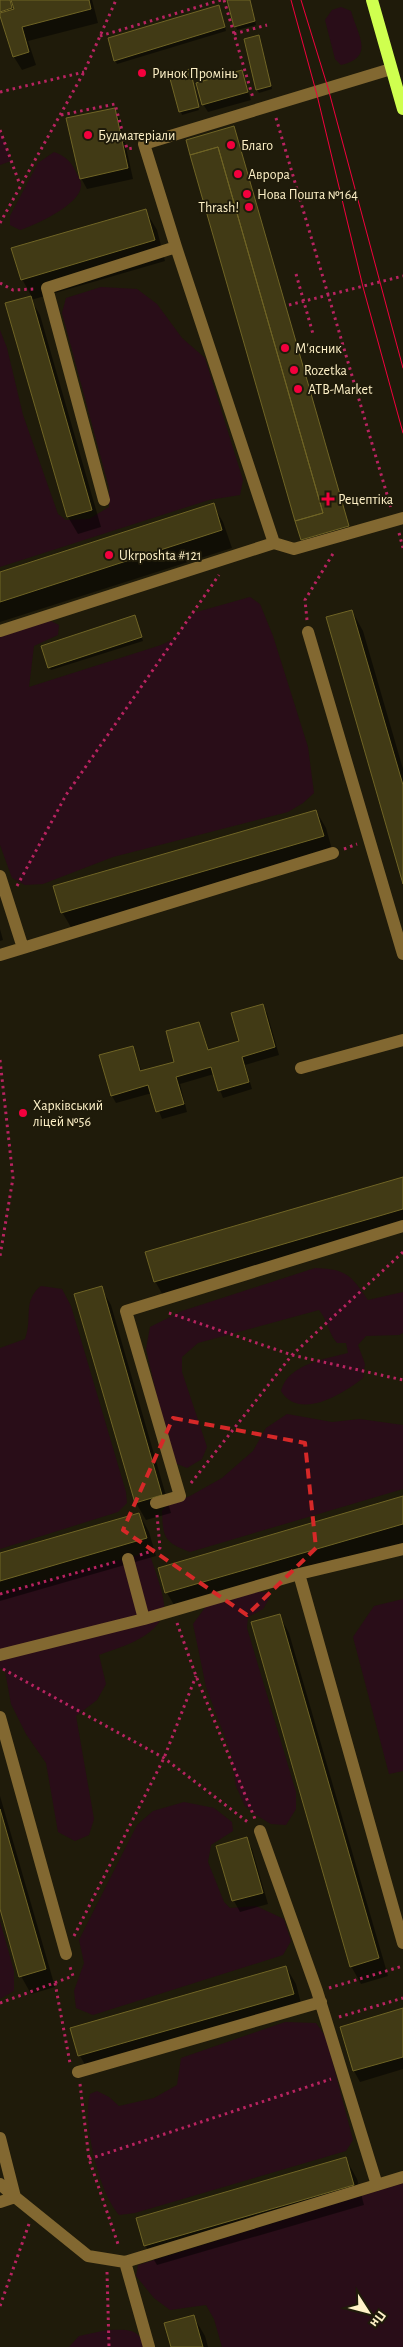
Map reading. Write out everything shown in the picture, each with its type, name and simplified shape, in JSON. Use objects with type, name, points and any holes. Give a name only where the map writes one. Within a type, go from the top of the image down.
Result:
[{"type":"main road","points":[[372,0],[403,110]]},
{"type":"lane","points":[[274,543],[144,144],[391,69]]},
{"type":"lane","points":[[104,500],[47,288],[176,247]]},
{"type":"lane","points":[[0,631],[274,543],[294,549],[399,519]]},
{"type":"lane","points":[[308,632],[403,954]]},
{"type":"lane","points":[[0,955],[333,853]]},
{"type":"lane","points":[[0,876],[23,948]]},
{"type":"lane","points":[[301,1068],[403,1040]]},
{"type":"lane","points":[[156,1502],[180,1496],[126,1311],[403,1226]]},
{"type":"lane","points":[[0,1655],[174,1612],[299,1574],[403,1549]]},
{"type":"lane","points":[[128,1559],[144,1619]]},
{"type":"lane","points":[[299,1574],[403,1943]]},
{"type":"lane","points":[[0,1717],[66,1954]]},
{"type":"lane","points":[[260,1831],[327,2021],[377,2185]]},
{"type":"lane","points":[[78,2072],[319,1997]]},
{"type":"lane","points":[[0,2138],[15,2197]]},
{"type":"lane","points":[[0,2184],[88,2256],[125,2262],[403,2177]]},
{"type":"lane","points":[[0,2202],[15,2197]]},
{"type":"lane","points":[[125,2262],[149,2347]]},
{"type":"path","points":[[1,220],[84,72],[116,0]]},
{"type":"path","points":[[100,36],[222,0],[256,110]]},
{"type":"path","points":[[234,34],[267,24]]},
{"type":"path","points":[[0,92],[84,72]]},
{"type":"path","points":[[60,116],[115,104],[127,149],[144,144]]},
{"type":"path","points":[[273,106],[328,294],[399,519],[403,548]]},
{"type":"path","points":[[0,130],[20,186]]},
{"type":"path","points":[[296,274],[313,334]]},
{"type":"path","points":[[289,304],[403,276]]},
{"type":"path","points":[[0,283],[13,290],[47,288]]},
{"type":"path","points":[[308,632],[305,600],[345,534]]},
{"type":"path","points":[[8,902],[66,795],[231,557]]},
{"type":"path","points":[[333,853],[369,839]]},
{"type":"path","points":[[0,1060],[13,1178],[0,1256]]},
{"type":"path","points":[[180,1496],[292,1355],[403,1252]]},
{"type":"path","points":[[146,1305],[292,1355],[403,1380]]},
{"type":"path","points":[[0,1594],[128,1559],[160,1548],[156,1502]]},
{"type":"path","points":[[174,1612],[196,1676],[260,1831]]},
{"type":"path","points":[[0,1668],[164,1758],[260,1831]]},
{"type":"path","points":[[0,2003],[72,1976],[66,1954],[164,1758],[196,1676]]},
{"type":"path","points":[[319,1997],[403,1966]]},
{"type":"path","points":[[55,1983],[70,2062],[78,2072],[90,2159],[125,2262]]},
{"type":"path","points":[[327,2021],[403,1998]]},
{"type":"path","points":[[90,2159],[343,2075]]},
{"type":"path","points":[[0,2306],[34,2212]]},
{"type":"path","points":[[107,2259],[109,2347]]},
{"type":"highlighted area","points":[[173,1418],[305,1443],[316,1548],[247,1615],[123,1530]]},
{"type":"shaded area","points":[[341,7],[351,11],[360,37],[361,51],[358,57],[341,65],[335,59],[325,20],[332,10]]},
{"type":"shaded area","points":[[0,130],[11,161],[0,165]]},
{"type":"shaded area","points":[[54,152],[67,159],[74,168],[81,183],[79,193],[65,207],[36,224],[20,230],[10,225],[10,216],[38,163]]},
{"type":"shaded area","points":[[101,287],[137,289],[157,304],[182,338],[205,358],[243,480],[240,495],[209,500],[0,567],[0,330],[7,348],[23,415],[58,514],[66,520],[89,519],[109,507],[109,488],[62,313],[66,298]]},
{"type":"shaded area","points":[[250,597],[260,604],[273,636],[308,747],[314,793],[303,803],[288,812],[113,857],[43,884],[25,885],[12,878],[0,845],[0,637],[49,620],[59,625],[58,635],[34,646],[29,687],[161,645],[174,639],[193,613]]},
{"type":"shaded area","points":[[315,1268],[334,1270],[347,1275],[368,1300],[403,1292],[403,1333],[399,1335],[366,1336],[358,1345],[365,1364],[363,1378],[333,1397],[310,1404],[299,1404],[289,1400],[281,1391],[285,1382],[291,1375],[308,1364],[348,1353],[346,1343],[337,1343],[319,1310],[198,1343],[182,1357],[182,1372],[207,1447],[202,1459],[187,1468],[175,1463],[167,1441],[146,1349],[150,1327],[182,1311]]},
{"type":"shaded area","points":[[41,1286],[62,1289],[71,1306],[126,1492],[127,1503],[118,1512],[0,1549],[0,1348],[25,1339],[30,1304],[35,1292]]},
{"type":"shaded area","points":[[287,1414],[332,1422],[360,1419],[403,1425],[403,1489],[190,1552],[170,1542],[164,1533],[163,1527],[162,1511],[166,1506],[190,1496],[222,1478],[253,1451],[266,1428]]},
{"type":"shaded area","points":[[149,1552],[164,1604],[158,1624],[141,1638],[99,1655],[106,1684],[97,1700],[76,1716],[94,1819],[89,1835],[75,1841],[58,1832],[46,1763],[26,1734],[11,1704],[5,1671],[0,1668],[0,1594]]},
{"type":"shaded area","points":[[252,1592],[267,1592],[270,1597],[263,1609],[248,1617],[247,1628],[296,1792],[296,1809],[286,1825],[271,1824],[245,1806],[236,1786],[231,1753],[206,1687],[193,1624],[207,1605]]},
{"type":"shaded area","points":[[403,1599],[403,1771],[389,1774],[353,1637],[374,1606]]},
{"type":"shaded area","points":[[184,1802],[214,1808],[232,1822],[233,1831],[211,1845],[208,1862],[224,1902],[230,1908],[256,1906],[284,1919],[291,1941],[283,1955],[93,2015],[76,2008],[74,1991],[84,1963],[79,1940],[137,1825],[153,1811]]},
{"type":"shaded area","points":[[0,1921],[14,1971],[14,1991],[0,1999]]},
{"type":"shaded area","points":[[285,2022],[316,2023],[326,2037],[353,2140],[346,2151],[135,2213],[119,2215],[105,2190],[94,2157],[88,2122],[90,2094],[97,2091],[109,2097],[119,2106],[154,2098],[177,2085],[181,2058]]},
{"type":"shaded area","points":[[403,2183],[403,2347],[222,2347],[214,2319],[206,2305],[170,2310],[154,2298],[136,2276],[138,2265]]},
{"type":"shaded area","points":[[107,2330],[125,2330],[135,2333],[139,2336],[145,2347],[69,2347],[79,2336]]},
{"type":"building","points":[[0,0],[10,0],[12,8],[0,12]]},
{"type":"building","points":[[11,0],[89,0],[91,9],[22,27],[29,52],[13,57],[0,16],[0,13],[14,9]]},
{"type":"building","points":[[227,0],[250,0],[255,21],[234,27]]},
{"type":"building","points":[[219,5],[225,27],[114,61],[108,38]]},
{"type":"building","points":[[259,35],[271,86],[256,90],[244,39]]},
{"type":"building","points":[[190,69],[199,107],[179,112],[169,75]]},
{"type":"building","points":[[242,70],[248,92],[202,105],[196,83]]},
{"type":"building","points":[[115,108],[128,168],[80,179],[66,118]]},
{"type":"building","points":[[234,126],[349,526],[301,540],[295,521],[323,513],[218,147],[190,155],[186,140]]},
{"type":"building","points":[[218,147],[323,513],[295,521],[190,155]]},
{"type":"building","points":[[146,209],[155,240],[21,280],[11,248]]},
{"type":"building","points":[[31,296],[92,510],[67,517],[5,303]]},
{"type":"building","points":[[214,503],[222,530],[0,602],[0,572]]},
{"type":"building","points":[[352,610],[403,785],[403,884],[326,617]]},
{"type":"building","points":[[135,615],[142,637],[48,668],[41,646]]},
{"type":"building","points":[[316,810],[324,836],[61,913],[53,886]]},
{"type":"building","points":[[263,1004],[275,1047],[242,1057],[249,1082],[218,1091],[211,1067],[176,1077],[184,1104],[156,1112],[148,1085],[111,1096],[99,1055],[133,1046],[140,1071],[174,1062],[166,1031],[199,1022],[208,1050],[239,1041],[231,1013]]},
{"type":"building","points":[[403,1177],[403,1209],[154,1282],[145,1252]]},
{"type":"building","points":[[102,1286],[162,1495],[135,1503],[74,1294]]},
{"type":"building","points":[[403,1496],[403,1524],[165,1593],[158,1568]]},
{"type":"building","points":[[139,1513],[147,1538],[0,1581],[0,1553]]},
{"type":"building","points":[[280,1614],[379,1958],[350,1967],[251,1622]]},
{"type":"building","points":[[0,1809],[46,1969],[19,1977],[0,1909]]},
{"type":"building","points":[[247,1837],[263,1893],[232,1901],[216,1846]]},
{"type":"building","points":[[286,1966],[294,1994],[78,2056],[70,2028]]},
{"type":"building","points":[[403,2008],[403,2057],[353,2071],[340,2027]]},
{"type":"building","points":[[346,2157],[354,2185],[144,2246],[136,2218]]},
{"type":"building","points":[[194,2315],[203,2347],[171,2347],[164,2323]]},
{"type":"tram line","points":[[291,0],[317,95],[363,287],[403,433]]},
{"type":"tram line","points":[[301,0],[328,88],[403,368]]},
{"type":"place","name":"Ринок Промінь","points":[[142,73]]},
{"type":"place","name":"Будматеріали","points":[[88,135]]},
{"type":"place","name":"Благо","points":[[231,145]]},
{"type":"place","name":"Аврора","points":[[238,174]]},
{"type":"place","name":"Нова Пошта №164","points":[[247,194]]},
{"type":"place","name":"Thrash!","points":[[249,207]]},
{"type":"place","name":"М'ясник","points":[[285,348]]},
{"type":"place","name":"Rozetka","points":[[294,370]]},
{"type":"place","name":"ATB-Market","points":[[298,389]]},
{"type":"place","name":"Рецептіка","points":[[328,499]]},
{"type":"place","name":"Ukrposhta #121","points":[[109,555]]},
{"type":"place","name":"Харківський ліцей №56","points":[[23,1113]]}]
